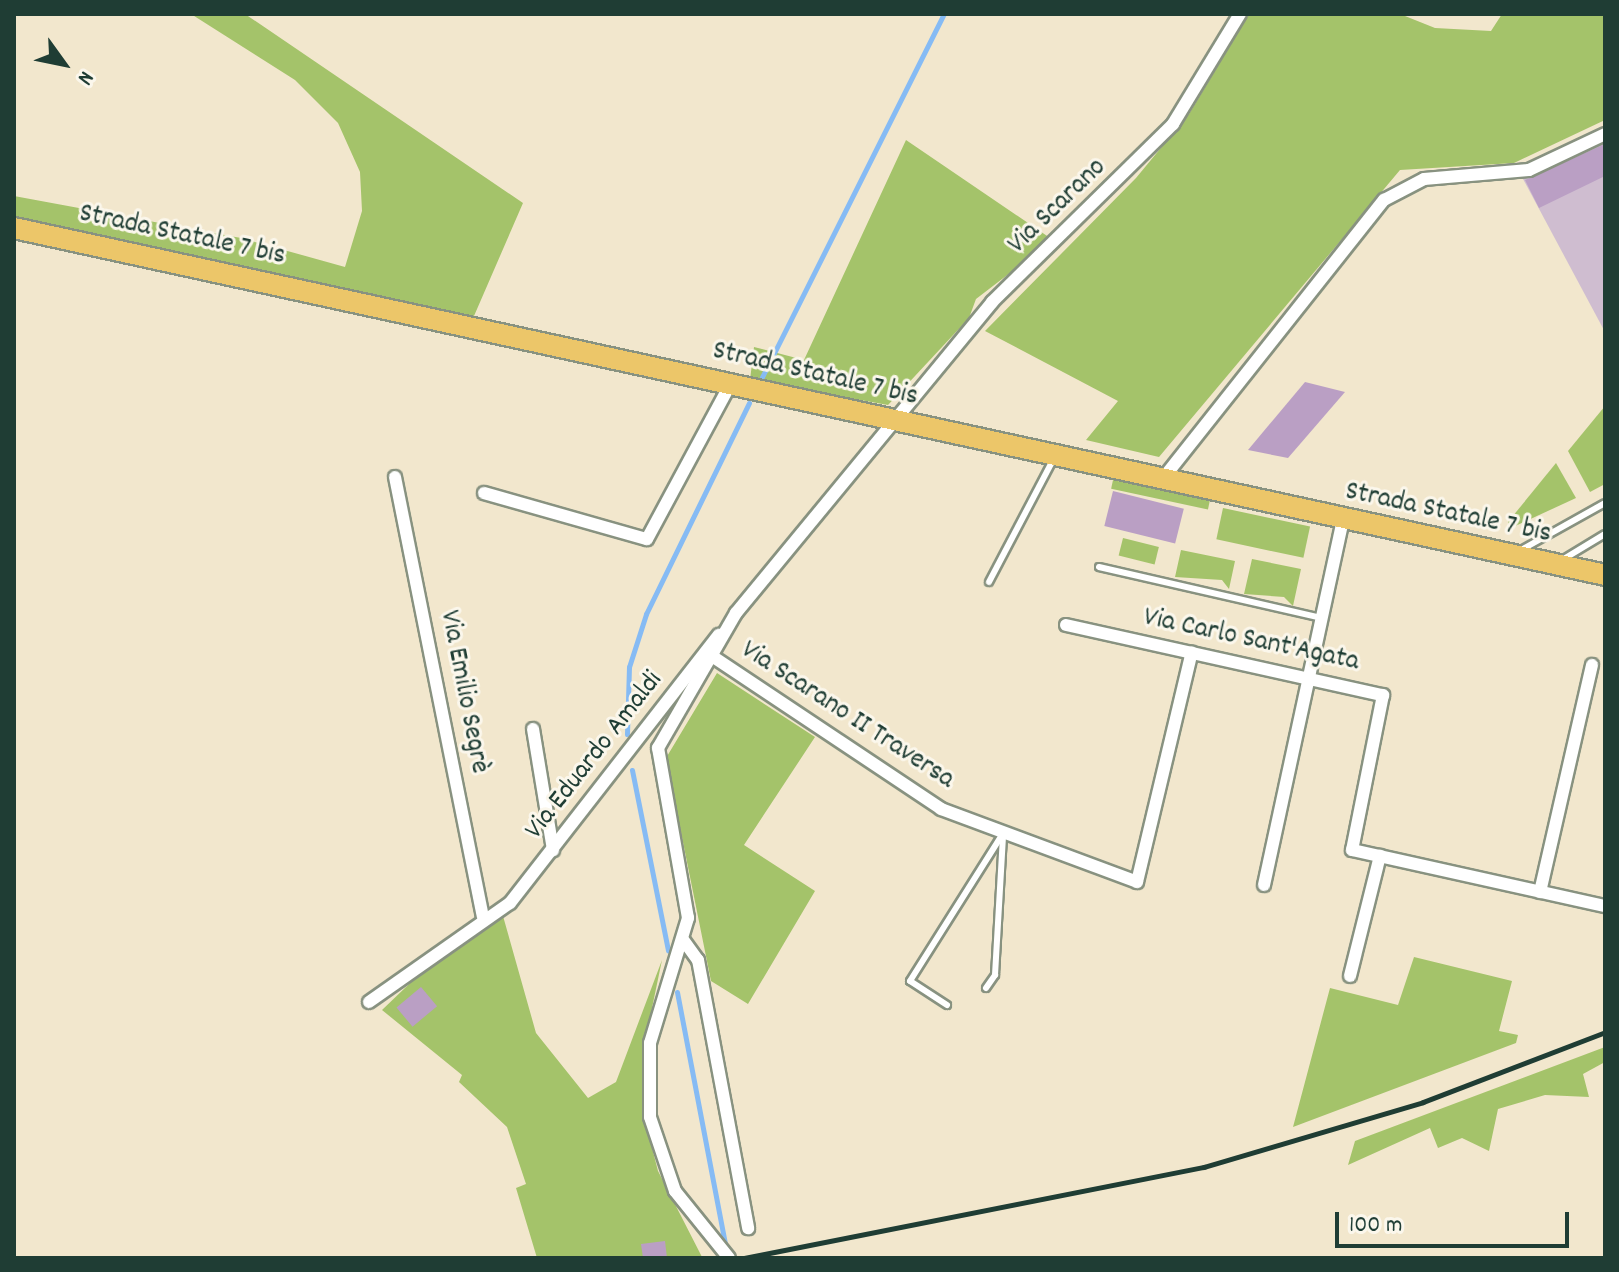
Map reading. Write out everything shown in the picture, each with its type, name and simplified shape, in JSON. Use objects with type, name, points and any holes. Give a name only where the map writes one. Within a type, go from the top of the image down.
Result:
[{"type":"main road","name":"Strada Statale 7 bis","points":[[14,228],[1343,521],[1605,575]]},
{"type":"street","name":"Via Scarano","points":[[736,613],[890,420],[992,302],[1173,124],[1240,14]]},
{"type":"street","points":[[1161,481],[1384,200],[1424,179],[1529,170],[1605,134]]},
{"type":"street","points":[[484,493],[647,539],[730,385]]},
{"type":"street","name":"Via Emilio Segrè","points":[[395,477],[483,916]]},
{"type":"street","points":[[1264,885],[1343,521]]},
{"type":"street","points":[[729,1258],[665,1172],[650,1117],[648,1068],[656,1019],[684,941],[686,904],[658,748],[715,658],[736,613]]},
{"type":"street","name":"Via Eduardo Amaldi","points":[[369,1002],[483,916],[510,903],[736,613]]},
{"type":"street","name":"Via Carlo Sant'Agata","points":[[1066,625],[1383,695],[1352,850],[1605,906]]},
{"type":"street","name":"Via Scarano II Traversa","points":[[715,658],[941,809],[1137,882],[1192,652]]},
{"type":"street","points":[[1540,892],[1592,665]]},
{"type":"street","points":[[533,729],[553,850]]},
{"type":"street","points":[[1350,976],[1380,856]]},
{"type":"street","points":[[684,941],[698,960],[748,1228]]},
{"type":"lane","points":[[989,582],[1054,457]]},
{"type":"lane","points":[[1511,555],[1605,503]]},
{"type":"lane","points":[[1556,564],[1605,534]]},
{"type":"lane","points":[[1099,567],[1322,618]]},
{"type":"lane","points":[[986,988],[995,975],[1004,832]]},
{"type":"lane","points":[[947,1005],[910,981],[1004,832]]},
{"type":"shaded area","points":[[1605,140],[1605,332],[1523,179]]},
{"type":"green space","points":[[191,14],[245,14],[523,203],[474,316],[14,217],[14,196],[241,238],[345,267],[362,211],[360,172],[338,123],[295,80]]},
{"type":"green space","points":[[1249,14],[1400,14],[1435,28],[1491,31],[1502,14],[1605,14],[1605,120],[1514,163],[1400,170],[1159,457],[1086,440],[1118,401],[985,331],[1136,178],[1189,114]]},
{"type":"green space","points":[[906,140],[1053,240],[976,299],[969,318],[888,405],[750,380],[754,347],[804,360]]},
{"type":"green space","points":[[1605,406],[1605,484],[1590,492],[1568,451]]},
{"type":"green space","points":[[1556,463],[1576,498],[1511,528],[1508,522]]},
{"type":"green space","points":[[1113,480],[1210,501],[1208,509],[1111,489]]},
{"type":"green space","points":[[1223,508],[1310,527],[1303,558],[1216,539]]},
{"type":"green space","points":[[1123,538],[1159,547],[1155,564],[1119,555]]},
{"type":"green space","points":[[1181,550],[1235,561],[1229,589],[1222,580],[1175,577]]},
{"type":"green space","points":[[1252,559],[1301,569],[1293,606],[1284,597],[1244,594]]},
{"type":"green space","points":[[717,673],[815,737],[744,845],[815,891],[748,1004],[711,981],[666,758]]},
{"type":"green space","points":[[503,916],[536,1033],[588,1098],[616,1082],[662,960],[642,1056],[642,1109],[658,1171],[702,1257],[537,1258],[516,1188],[526,1184],[507,1127],[459,1082],[462,1075],[382,1010],[454,941]]},
{"type":"green space","points":[[1414,957],[1512,981],[1499,1031],[1518,1035],[1516,1043],[1293,1127],[1330,988],[1398,1005]]},
{"type":"green space","points":[[1605,1047],[1605,1062],[1583,1074],[1589,1097],[1545,1095],[1498,1109],[1489,1151],[1462,1138],[1438,1148],[1430,1128],[1348,1165],[1355,1141]]},
{"type":"building","points":[[1605,144],[1605,176],[1539,208],[1525,180]]},
{"type":"building","points":[[1305,382],[1345,392],[1288,458],[1248,450]]},
{"type":"building","points":[[1113,491],[1184,509],[1175,544],[1104,526]]},
{"type":"building","points":[[421,987],[437,1006],[413,1027],[396,1008]]},
{"type":"building","points":[[665,1241],[667,1258],[643,1258],[641,1244]]},
{"type":"waterway","points":[[762,377],[944,14]]},
{"type":"waterway","points":[[627,734],[629,667],[646,614],[749,403]]},
{"type":"waterway","points":[[632,770],[668,950]]},
{"type":"waterway","points":[[677,992],[725,1244]]},
{"type":"railway","points":[[744,1258],[1204,1167],[1423,1102],[1605,1032]]}]
